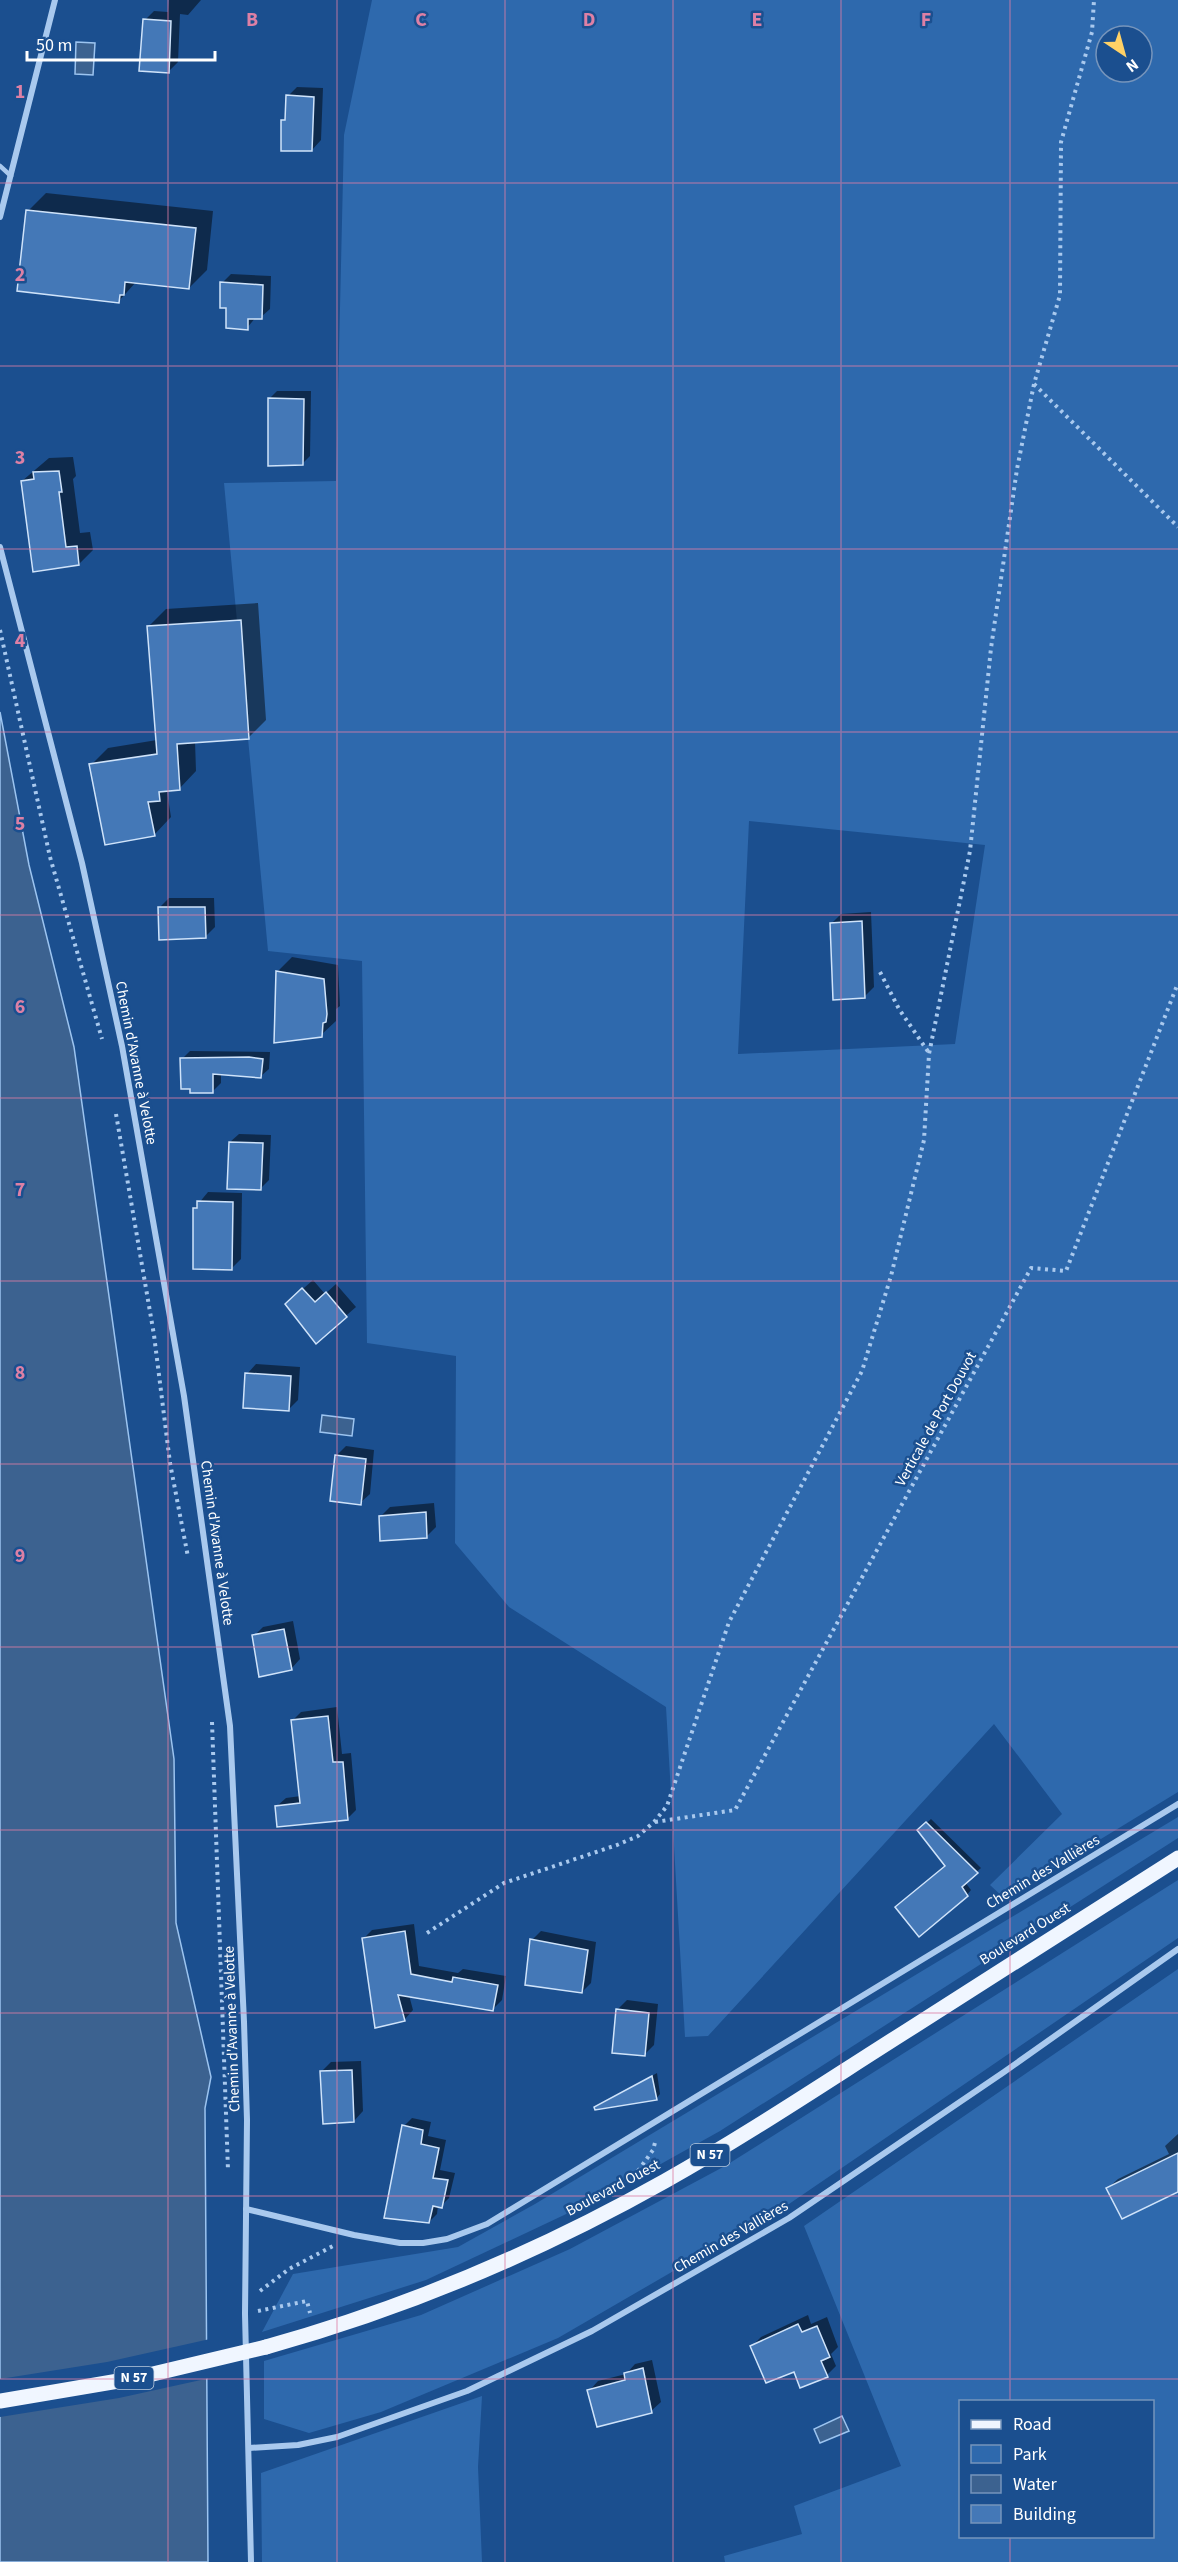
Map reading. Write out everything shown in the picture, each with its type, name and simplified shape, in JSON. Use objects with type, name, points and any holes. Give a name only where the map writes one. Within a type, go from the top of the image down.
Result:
[{"type":"main road","name":"Boulevard Ouest","points":[[0,2401],[70,2391],[136,2378],[266,2347],[346,2323],[414,2299],[544,2244],[633,2199],[753,2129],[1178,1858]]},
{"type":"street","points":[[0,217],[55,0]]},
{"type":"street","name":"Chemin d'Avanne à Velotte","points":[[0,547],[82,862],[122,1046],[184,1396],[230,1726],[244,2022],[245,2314],[251,2562]]},
{"type":"street","name":"Chemin des Vallières","points":[[246,2209],[354,2235],[400,2243],[423,2243],[468,2233],[487,2224],[1178,1804]]},
{"type":"street","name":"Chemin des Vallières","points":[[249,2448],[289,2446],[337,2437],[467,2391],[592,2331],[789,2218],[1004,2072],[1178,1949]]},
{"type":"lane","points":[[0,166],[11,176]]},
{"type":"path","points":[[427,1933],[504,1883],[638,1836],[667,1806],[729,1622],[862,1371],[891,1275],[924,1140],[929,1054],[970,851],[993,637],[1017,469],[1035,384],[1060,295],[1061,142],[1092,32],[1094,0]]},
{"type":"path","points":[[1035,384],[1178,527]]},
{"type":"path","points":[[0,630],[50,857],[104,1044]]},
{"type":"path","points":[[880,972],[899,1009],[929,1054]]},
{"type":"path","name":"Verticale de Port Douvot","points":[[654,1822],[735,1810],[1031,1268],[1066,1271],[1178,983]]},
{"type":"path","points":[[116,1114],[154,1335],[170,1462],[190,1566]]},
{"type":"path","points":[[211,1719],[221,1948]]},
{"type":"path","points":[[245,2314],[261,2291],[289,2269],[354,2235]]},
{"type":"path","points":[[245,2314],[306,2301],[310,2313]]},
{"type":"green space","points":[[372,0],[1178,0],[1178,1792],[1004,1898],[990,1885],[1062,1814],[994,1724],[708,2036],[685,2037],[666,1707],[509,1607],[455,1543],[456,1356],[367,1343],[362,961],[268,951],[224,483],[336,481],[344,135]],"holes":[[[749,821],[985,845],[955,1044],[738,1054]]]},
{"type":"green space","points":[[1178,1817],[1178,1838],[720,2131],[598,2199],[426,2280],[262,2332],[293,2274],[458,2247],[535,2204]]},
{"type":"green space","points":[[1178,1880],[1178,1938],[789,2204],[558,2338],[381,2412],[309,2433],[264,2419],[264,2361],[421,2315],[570,2249],[725,2166]]},
{"type":"green space","points":[[1178,1969],[1178,2562],[725,2562],[724,2556],[802,2534],[794,2506],[901,2466],[804,2226]]},
{"type":"green space","points":[[482,2396],[478,2467],[482,2562],[262,2562],[261,2473]]},
{"type":"water","points":[[76,42],[95,43],[93,75],[75,74]]},
{"type":"water","points":[[0,712],[29,865],[74,1047],[174,1759],[176,1923],[211,2077],[205,2108],[208,2562],[0,2562]]},
{"type":"water","points":[[322,1415],[354,1419],[352,1436],[320,1432]]},
{"type":"water","points":[[842,2416],[849,2431],[820,2443],[814,2429]]},
{"type":"pier","points":[[210,2339],[210,2378],[119,2398],[0,2417],[0,2379],[107,2362]]},
{"type":"building","points":[[143,19],[171,21],[169,73],[139,71]]},
{"type":"building","points":[[286,95],[314,97],[312,151],[281,151],[281,120],[285,120]]},
{"type":"building","points":[[26,210],[196,228],[189,289],[125,282],[124,295],[120,295],[119,303],[17,291]]},
{"type":"building","points":[[220,282],[263,285],[262,319],[248,319],[248,330],[226,328],[226,308],[220,308]]},
{"type":"building","points":[[268,398],[304,399],[303,465],[268,466]]},
{"type":"building","points":[[59,471],[62,492],[59,492],[66,547],[77,546],[79,565],[33,572],[21,481],[34,479],[33,472]]},
{"type":"building","points":[[241,620],[249,739],[177,744],[180,790],[159,792],[160,801],[148,802],[155,836],[105,845],[89,764],[157,754],[147,626]]},
{"type":"building","points":[[158,907],[205,907],[206,938],[159,940]]},
{"type":"building","points":[[862,921],[865,998],[833,1000],[830,923]]},
{"type":"building","points":[[276,971],[324,979],[327,1014],[326,1022],[323,1023],[322,1037],[274,1043]]},
{"type":"building","points":[[249,1057],[263,1059],[261,1078],[213,1074],[213,1093],[190,1093],[190,1089],[181,1089],[180,1058]]},
{"type":"building","points":[[229,1142],[263,1143],[261,1190],[227,1189]]},
{"type":"building","points":[[197,1201],[233,1202],[232,1270],[193,1269],[193,1208],[197,1208]]},
{"type":"building","points":[[302,1288],[315,1302],[326,1292],[347,1317],[316,1344],[285,1304]]},
{"type":"building","points":[[245,1373],[291,1376],[289,1411],[243,1408]]},
{"type":"building","points":[[335,1455],[366,1459],[361,1505],[330,1501]]},
{"type":"building","points":[[426,1512],[427,1538],[380,1541],[379,1516]]},
{"type":"building","points":[[284,1629],[292,1670],[259,1677],[252,1635]]},
{"type":"building","points":[[328,1716],[333,1762],[343,1762],[348,1820],[277,1827],[275,1806],[300,1803],[291,1720]]},
{"type":"building","points":[[926,1822],[978,1873],[962,1887],[968,1896],[919,1937],[895,1907],[945,1866],[917,1830]]},
{"type":"building","points":[[405,1931],[411,1974],[452,1982],[453,1977],[498,1985],[493,2011],[398,1995],[405,2021],[375,2028],[362,1938]]},
{"type":"building","points":[[530,1939],[588,1950],[582,1993],[525,1985]]},
{"type":"building","points":[[616,2009],[649,2013],[645,2056],[612,2053]]},
{"type":"building","points":[[352,2070],[354,2122],[323,2124],[320,2071]]},
{"type":"building","points":[[652,2076],[657,2100],[595,2110],[594,2107]]},
{"type":"building","points":[[402,2125],[423,2130],[421,2144],[439,2148],[433,2178],[448,2180],[442,2208],[433,2206],[429,2223],[384,2218]]},
{"type":"building","points":[[1178,2153],[1178,2192],[1122,2219],[1106,2188]]},
{"type":"building","points":[[798,2324],[802,2332],[817,2326],[830,2357],[821,2361],[828,2377],[800,2388],[794,2372],[766,2383],[750,2346]]},
{"type":"building","points":[[643,2368],[652,2413],[597,2427],[587,2390],[625,2380],[624,2373]]}]
